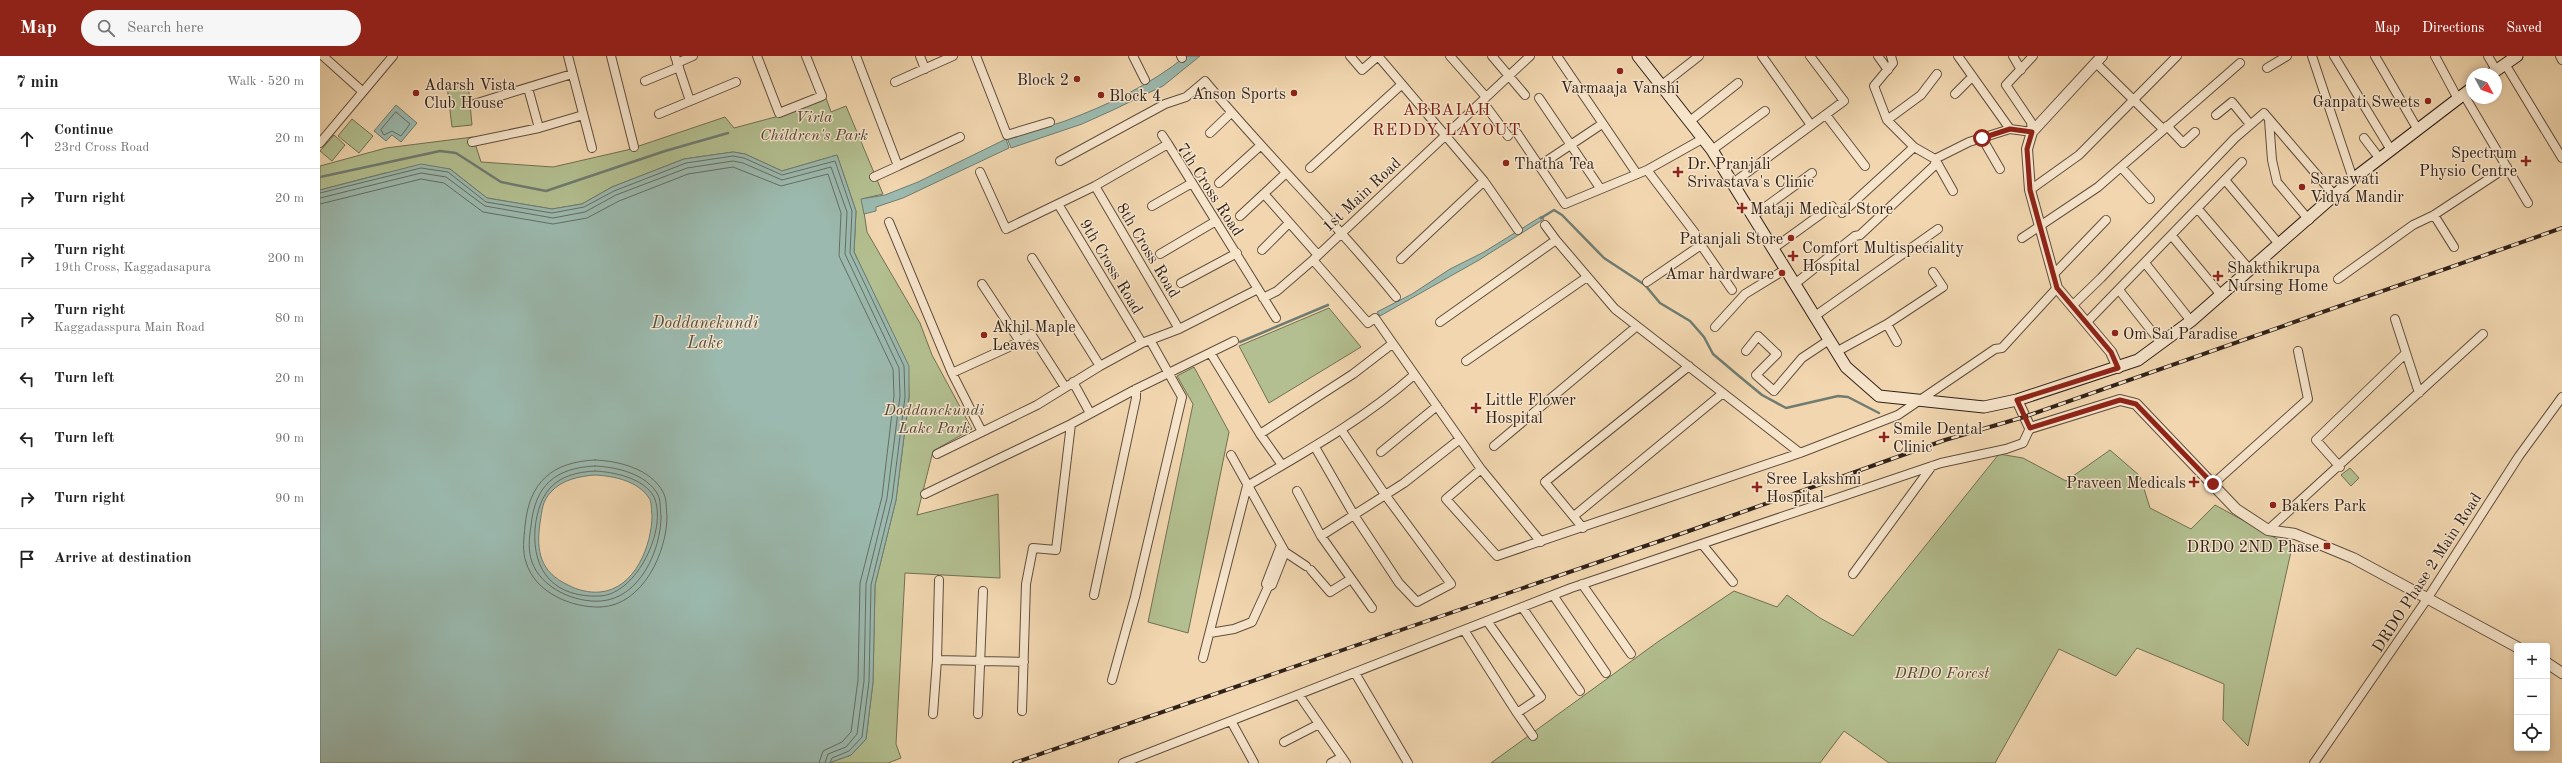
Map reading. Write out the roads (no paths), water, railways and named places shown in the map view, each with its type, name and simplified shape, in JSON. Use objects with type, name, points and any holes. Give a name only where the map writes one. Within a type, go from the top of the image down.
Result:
[{"type":"main road","points":[[1638,56],[1704,138],[1796,283],[1846,367],[1880,396],[1922,399],[1984,407],[2017,400],[2118,368],[2138,360],[2191,321],[2279,244],[2309,220],[2353,179],[2465,94]]},
{"type":"main road","points":[[2499,68],[2517,56]]},
{"type":"street","points":[[323,56],[362,91]]},
{"type":"street","points":[[320,143],[362,91],[393,56]]},
{"type":"street","points":[[568,56],[592,148]]},
{"type":"street","points":[[611,56],[634,148]]},
{"type":"street","points":[[645,81],[677,62],[692,56]]},
{"type":"street","points":[[756,56],[778,114],[822,96],[806,56]]},
{"type":"street","points":[[856,56],[898,166]]},
{"type":"street","points":[[920,56],[925,69]]},
{"type":"street","points":[[894,82],[953,56]]},
{"type":"street","points":[[976,56],[1007,135],[1050,122]]},
{"type":"street","points":[[1133,56],[1145,80]]},
{"type":"street","points":[[1350,56],[1362,70],[1378,56],[1484,181],[1518,230]]},
{"type":"street","points":[[1450,56],[1484,99],[1508,136]]},
{"type":"street","points":[[1492,56],[1525,95]]},
{"type":"street","name":"1st Main Road","points":[[1263,298],[1277,291],[1315,257],[1530,56]]},
{"type":"street","points":[[1557,56],[1593,106],[1602,124],[1638,174]]},
{"type":"street","points":[[1662,85],[1699,56]]},
{"type":"street","points":[[1762,56],[1811,125]]},
{"type":"street","points":[[1733,183],[1844,101],[1810,56]]},
{"type":"street","points":[[1878,56],[1888,70]]},
{"type":"street","points":[[1891,56],[1892,63],[1874,86],[1887,120],[1914,147],[1935,159],[1953,191]]},
{"type":"street","points":[[1958,56],[2010,129]]},
{"type":"street","points":[[2014,56],[2021,70]]},
{"type":"street","points":[[2033,56],[2006,85],[2031,122],[2032,132],[2027,149],[2030,190],[2039,228],[2057,288],[2111,352],[2118,368]]},
{"type":"street","points":[[2030,190],[2079,155],[2177,56]]},
{"type":"street","points":[[2267,68],[2286,56]]},
{"type":"street","points":[[2312,56],[2353,179]]},
{"type":"street","points":[[2334,56],[2391,150]]},
{"type":"street","points":[[2375,56],[2418,130]]},
{"type":"street","points":[[2435,56],[2465,94],[2528,202]]},
{"type":"street","points":[[2488,56],[2496,68]]},
{"type":"street","points":[[2560,56],[2562,60]]},
{"type":"street","points":[[2032,132],[2099,60],[2132,100],[2183,143],[2195,132]]},
{"type":"street","points":[[677,62],[690,101]]},
{"type":"street","points":[[2022,238],[2039,228],[2121,167],[2240,63]]},
{"type":"street","points":[[474,104],[572,74]]},
{"type":"street","points":[[1887,120],[1921,95],[1937,74]]},
{"type":"street","points":[[1955,94],[1972,76]]},
{"type":"street","points":[[2502,76],[2562,158]]},
{"type":"street","points":[[1060,161],[1165,104],[1186,97],[1205,81],[1260,146],[1341,232],[1396,297]]},
{"type":"street","points":[[660,114],[736,82]]},
{"type":"street","points":[[1690,121],[1738,83]]},
{"type":"street","points":[[1310,168],[1402,85]]},
{"type":"street","points":[[528,88],[539,128]]},
{"type":"street","points":[[1539,98],[1600,188]]},
{"type":"street","points":[[2216,115],[2232,102],[2249,123]]},
{"type":"street","points":[[1712,150],[1765,111]]},
{"type":"street","points":[[1210,133],[1231,112]]},
{"type":"street","points":[[2072,305],[2117,262],[2249,123],[2264,113],[2335,196]]},
{"type":"street","points":[[472,142],[539,128],[583,115]]},
{"type":"street","points":[[1826,115],[1865,166]]},
{"type":"street","points":[[2269,120],[2272,160],[2277,182],[2309,220]]},
{"type":"street","points":[[1539,166],[1602,124]]},
{"type":"street","points":[[1935,159],[1969,142],[2010,129],[2032,132]]},
{"type":"street","points":[[1517,132],[1565,204],[1600,188],[1647,170],[1704,138]]},
{"type":"street","points":[[1162,135],[1168,144]]},
{"type":"street","points":[[874,177],[960,137]]},
{"type":"street","points":[[1982,138],[2000,170]]},
{"type":"street","points":[[2364,138],[2380,159]]},
{"type":"street","name":"7th Cross Road","points":[[980,172],[1006,229],[1095,186],[1168,144],[1276,318]]},
{"type":"street","points":[[1219,183],[1260,146]]},
{"type":"street","points":[[1842,213],[1914,147]]},
{"type":"street","points":[[1796,283],[1855,236],[1860,236],[1935,165],[1935,159]]},
{"type":"street","points":[[2087,322],[2172,236],[2242,162]]},
{"type":"street","points":[[2121,167],[2150,199]]},
{"type":"street","points":[[2338,279],[2413,225],[2434,215],[2507,167]]},
{"type":"street","points":[[1647,170],[1698,237],[1701,245],[1732,290]]},
{"type":"street","points":[[1753,216],[1812,173]]},
{"type":"street","points":[[1240,216],[1265,195],[1285,174]]},
{"type":"street","points":[[2224,180],[2279,244]]},
{"type":"street","points":[[1401,259],[1484,181]]},
{"type":"street","points":[[1152,206],[1192,183]]},
{"type":"street","name":"8th Cross Road","points":[[1095,186],[1179,329]]},
{"type":"street","points":[[1265,195],[1290,223],[1368,323],[1375,318],[1481,469],[1541,542]]},
{"type":"street","name":"9th Cross Road","points":[[1058,204],[1142,343]]},
{"type":"street","points":[[1774,248],[1832,206]]},
{"type":"street","points":[[2198,209],[2250,270]]},
{"type":"street","points":[[2434,215],[2454,247]]},
{"type":"street","points":[[2054,274],[2106,220]]},
{"type":"street","points":[[1160,254],[1216,221]]},
{"type":"street","points":[[889,222],[952,373],[982,432]]},
{"type":"street","points":[[1262,250],[1290,223]]},
{"type":"street","points":[[1545,225],[1615,309],[1723,394],[1800,452]]},
{"type":"street","points":[[1815,316],[1938,228]]},
{"type":"street","points":[[2172,236],[2221,295]]},
{"type":"street","points":[[1440,322],[1556,240]]},
{"type":"street","points":[[1647,282],[1701,245]]},
{"type":"street","points":[[1181,283],[1236,254]]},
{"type":"street","points":[[1032,258],[1100,366]]},
{"type":"street","points":[[2145,263],[2191,321]]},
{"type":"street","points":[[1715,327],[1745,294],[1786,269]]},
{"type":"street","points":[[1836,352],[1887,324],[1943,287],[1933,272]]},
{"type":"street","points":[[1466,360],[1587,277]]},
{"type":"street","points":[[982,284],[1019,340]]},
{"type":"street","points":[[1481,469],[1446,499],[1497,556],[1583,528],[1800,452],[1898,415],[1995,350],[2002,348],[2057,288]]},
{"type":"street","points":[[937,454],[1037,405],[1100,366],[1142,343],[1179,329],[1258,289]]},
{"type":"street","points":[[2119,290],[2161,343]]},
{"type":"street","points":[[2395,319],[2405,354],[2419,393]]},
{"type":"street","points":[[1887,324],[1898,342]]},
{"type":"street","points":[[1494,446],[1637,326]]},
{"type":"street","points":[[952,373],[1030,334],[1065,387]]},
{"type":"street","points":[[2268,530],[2340,467],[2483,334]]},
{"type":"street","points":[[1746,351],[1758,336],[1777,354],[1756,375],[1774,391],[1802,358],[1829,340]]},
{"type":"street","points":[[1112,680],[1135,597],[1182,397],[1170,373],[1150,340]]},
{"type":"street","points":[[925,494],[1071,424],[1136,389],[1234,342]]},
{"type":"street","points":[[1260,434],[1353,374],[1392,344]]},
{"type":"street","points":[[2213,484],[2308,399],[2298,351]]},
{"type":"street","points":[[1211,354],[1260,434],[1282,465]]},
{"type":"street","points":[[2340,467],[2316,440],[2405,354]]},
{"type":"street","points":[[1583,528],[1544,482],[1689,366]]},
{"type":"street","points":[[1203,658],[1248,486],[1342,431],[1389,397],[1414,375]]},
{"type":"street","points":[[1073,382],[1090,413]]},
{"type":"street","points":[[1094,595],[1133,414],[1136,389]]},
{"type":"street","points":[[1574,516],[1723,394]]},
{"type":"street","name":"DRDO Phase 2 Main Road","points":[[2314,763],[2427,599],[2519,456],[2562,397]]},
{"type":"street","points":[[2017,400],[2030,428]]},
{"type":"street","points":[[1123,763],[1582,584],[1932,466],[2023,443],[2030,428],[2120,400],[2136,404],[2236,509],[2268,530],[2295,534],[2353,558],[2514,645]]},
{"type":"street","points":[[1381,452],[1437,406]]},
{"type":"street","points":[[1022,711],[1026,584],[1033,548],[1056,550],[1071,424]]},
{"type":"street","points":[[1315,447],[1354,515],[1399,583],[1417,602],[1451,584],[1386,496],[1342,431]]},
{"type":"street","points":[[1321,536],[1386,496],[1460,439]]},
{"type":"street","points":[[1231,455],[1283,548],[1309,568],[1330,592],[1351,579]]},
{"type":"street","points":[[1853,574],[1932,466]]},
{"type":"street","points":[[1296,491],[1321,536],[1372,608]]},
{"type":"street","points":[[1702,544],[1733,582]]},
{"type":"street","points":[[1210,633],[1234,629],[1252,622],[1268,587],[1272,586],[1283,548]]},
{"type":"street","points":[[933,714],[937,660],[939,580]]},
{"type":"street","points":[[1582,584],[1631,654]]},
{"type":"street","points":[[978,714],[983,591]]},
{"type":"street","points":[[1553,595],[1606,673]]},
{"type":"street","points":[[1522,607],[1580,691]]},
{"type":"street","points":[[1487,621],[1541,697],[1517,713]]},
{"type":"street","points":[[1464,630],[1533,736]]},
{"type":"street","points":[[937,660],[1024,662]]},
{"type":"street","points":[[2550,665],[2562,673]]},
{"type":"street","points":[[1355,673],[1408,763]]},
{"type":"street","points":[[1300,694],[1344,760],[1331,763]]},
{"type":"street","points":[[1231,721],[1254,763]]},
{"type":"street","points":[[1284,742],[1320,724]]},
{"type":"water","points":[[1186,56],[1200,56],[1163,86],[1082,124],[1011,148],[1007,138],[1051,126],[1113,101],[1158,76]]},
{"type":"water","points":[[396,105],[417,123],[401,142],[392,135],[386,141],[374,131]]},
{"type":"water","points":[[1006,139],[1009,148],[903,198],[876,207],[876,211],[864,214],[861,199],[885,195],[918,182]]},
{"type":"water","name":"Doddanekundi Lake","points":[[733,152],[745,154],[782,171],[837,155],[856,211],[854,252],[909,366],[909,397],[896,500],[875,585],[873,682],[866,739],[851,755],[829,763],[320,763],[320,190],[421,164],[450,169],[487,198],[552,209],[582,204],[612,187],[684,159]],"holes":[[[583,476],[602,476],[625,480],[639,487],[644,492],[651,502],[651,527],[645,552],[632,574],[623,583],[612,589],[600,592],[583,591],[572,587],[551,574],[542,560],[539,543],[542,510],[548,495],[560,484]]]},
{"type":"water","points":[[1542,216],[1544,219],[1479,260],[1380,316],[1377,312],[1412,294],[1450,269],[1484,252]]},
{"type":"waterway","points":[[320,177],[440,151],[456,153],[501,182],[546,191],[665,151],[728,133]]},
{"type":"waterway","points":[[1541,218],[1554,210],[1562,215],[1604,258],[1645,285],[1660,303],[1690,321],[1704,337],[1713,354],[1762,395],[1786,408],[1838,396],[1848,397],[1879,413]]},
{"type":"waterway","points":[[1240,342],[1328,305]]},
{"type":"railway","points":[[1014,763],[1686,532],[1945,440],[2024,417],[2562,228]]},
{"type":"place","name":"Varmaaja Vanshi","points":[[1620,71]]},
{"type":"place","name":"Block 2","points":[[1077,79]]},
{"type":"place","name":"Adarsh Vista Club House","points":[[416,93]]},
{"type":"place","name":"Anson Sports","points":[[1294,93]]},
{"type":"place","name":"Block 4","points":[[1101,95]]},
{"type":"place","name":"Ganpati Sweets","points":[[2428,101]]},
{"type":"place","name":"Spectrum Physio Centre","points":[[2526,161]]},
{"type":"place","name":"Thatha Tea","points":[[1506,163]]},
{"type":"place","name":"Dr. Pranjali Srivastava's Clinic","points":[[1678,172]]},
{"type":"place","name":"Saraswati Vidya Mandir","points":[[2302,187]]},
{"type":"place","name":"Mataji Medical Store","points":[[1742,208]]},
{"type":"place","name":"Patanjali Store","points":[[1791,238]]},
{"type":"place","name":"Comfort Multispeciality Hospital","points":[[1793,256]]},
{"type":"place","name":"Amar hardware","points":[[1782,273]]},
{"type":"place","name":"Shakthikrupa Nursing Home","points":[[2218,276]]},
{"type":"place","name":"Om Sai Paradise","points":[[2115,333]]},
{"type":"place","name":"Akhil Maple Leaves","points":[[984,335]]},
{"type":"place","name":"Little Flower Hospital","points":[[1476,408]]},
{"type":"place","name":"Smile Dental Clinic","points":[[1884,437]]},
{"type":"place","name":"Praveen Medicals","points":[[2194,482]]},
{"type":"place","name":"Sree Lakshmi Hospital","points":[[1757,487]]},
{"type":"place","name":"Bakers Park","points":[[2273,505]]},
{"type":"place","name":"DRDO 2ND Phase","points":[[2327,546]]},
{"type":"district","name":"ABBAIAH REDDY LAYOUT","points":[[1447,119]]},
{"type":"park label","name":"Virla Children's Park","points":[[814,125]]},
{"type":"park label","name":"Doddanekundi Lake Park","points":[[934,418]]},
{"type":"park label","name":"DRDO Forest","points":[[1942,672]]}]
